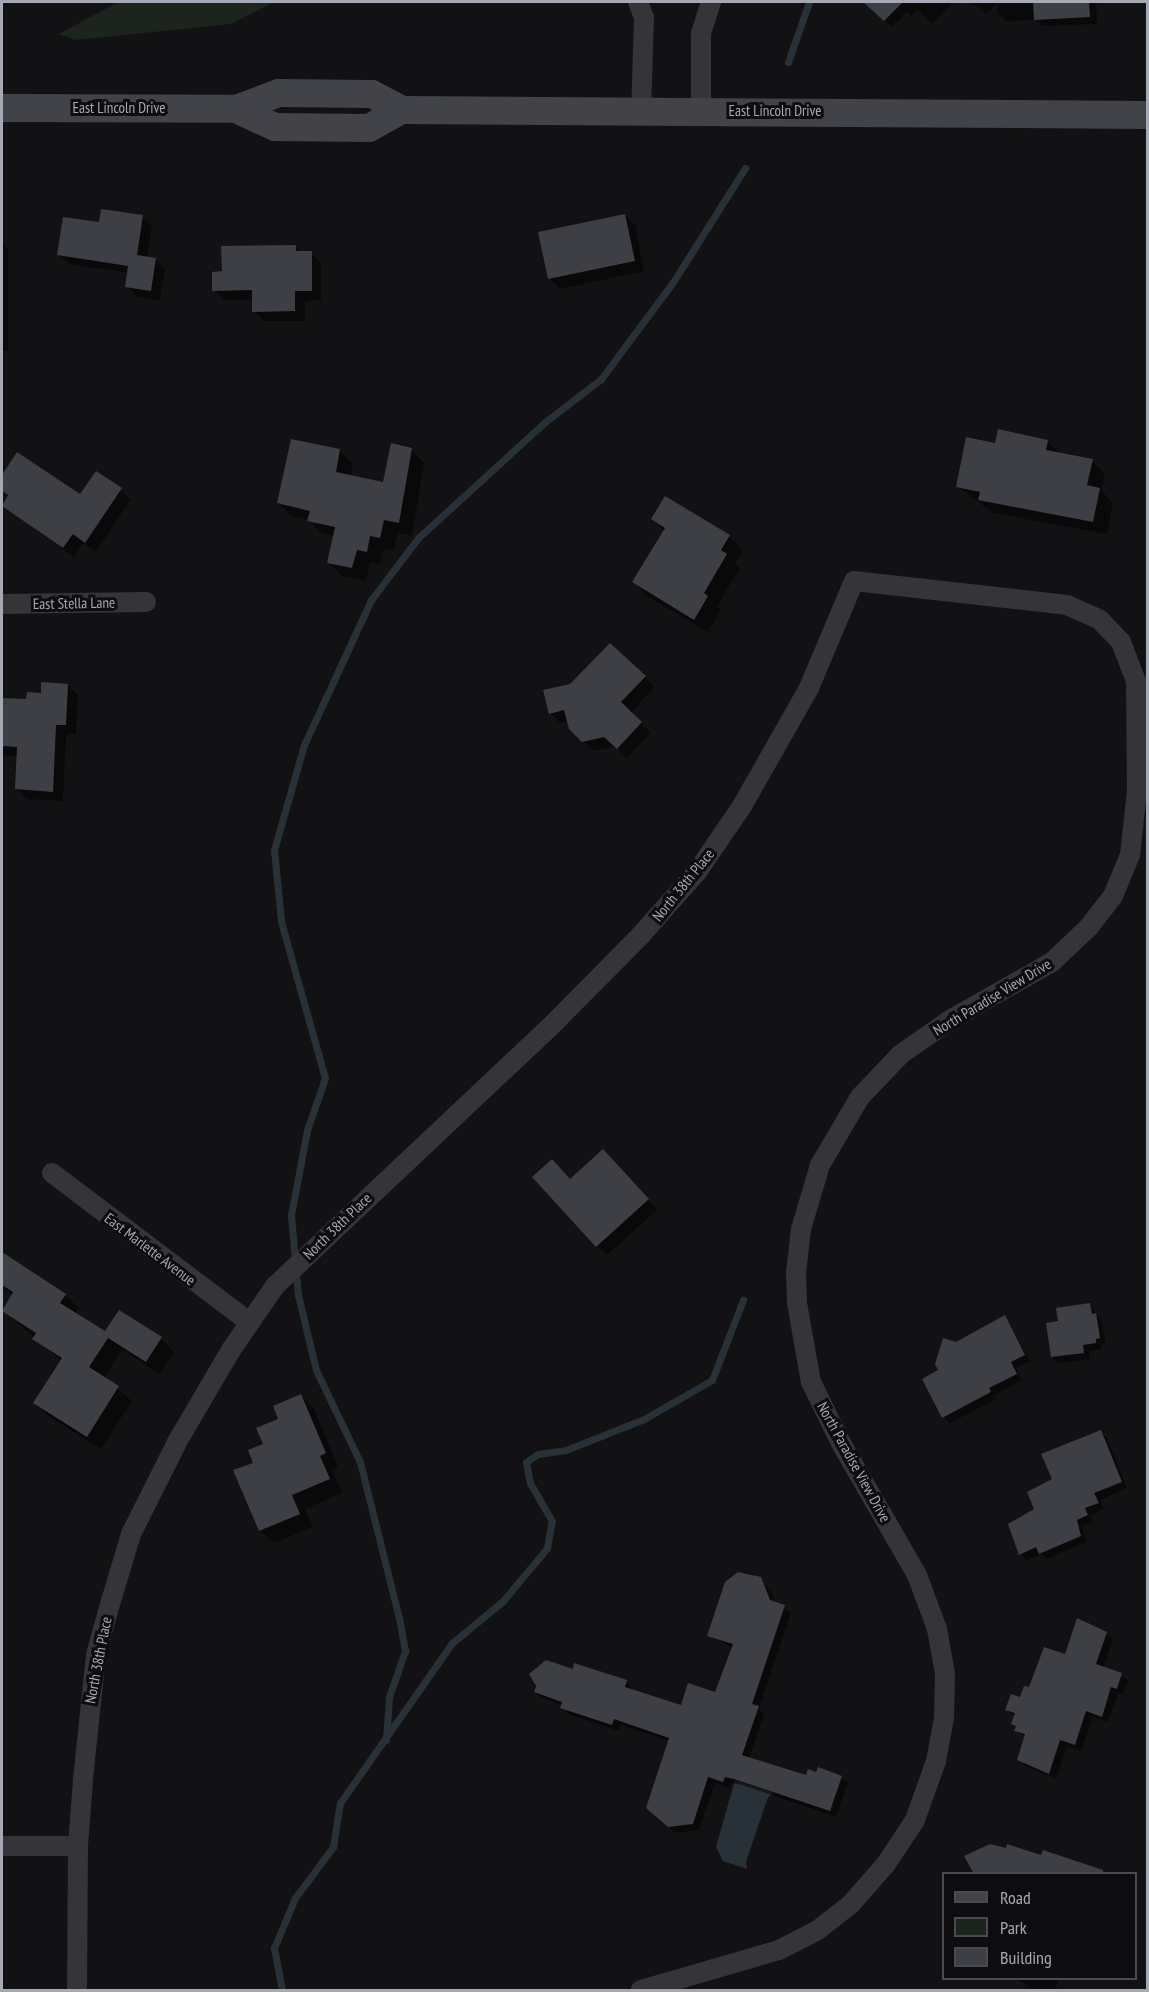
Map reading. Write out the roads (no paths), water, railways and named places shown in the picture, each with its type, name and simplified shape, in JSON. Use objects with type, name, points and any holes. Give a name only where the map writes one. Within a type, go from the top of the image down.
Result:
[{"type":"main road","name":"East Lincoln Drive","points":[[2,108],[236,109],[275,127],[369,128],[402,110],[1148,115]]},
{"type":"street","points":[[639,2],[644,18],[641,111]]},
{"type":"street","points":[[701,111],[701,33],[711,2]]},
{"type":"street","name":"North 38th Place","points":[[77,1990],[78,1846],[96,1655],[131,1534],[177,1442],[275,1286],[549,1028],[641,935],[697,872],[742,806],[809,688],[854,581]]},
{"type":"street","name":"North Paradise View Drive","points":[[641,1990],[779,1950],[818,1930],[851,1904],[886,1864],[919,1811],[936,1761],[944,1718],[945,1674],[937,1629],[917,1575],[842,1445],[811,1382],[797,1304],[801,1229],[820,1165],[860,1097],[901,1054],[950,1020],[1052,962],[1089,927],[1113,896],[1130,855],[1137,790],[1136,681],[1121,642],[1100,620],[1067,605],[854,581]]},
{"type":"street","name":"East Stella Lane","points":[[2,604],[146,602]]},
{"type":"street","name":"East Marlette Avenue","points":[[52,1173],[250,1323]]},
{"type":"street","points":[[2,1846],[78,1846]]},
{"type":"waterway","points":[[788,62],[809,2]]},
{"type":"waterway","points":[[386,1740],[389,1697],[405,1651],[399,1618],[360,1462],[316,1370],[298,1295],[291,1215],[307,1130],[325,1078],[281,921],[274,850],[304,745],[371,600],[418,538],[545,422],[601,379],[673,282],[745,168]]},
{"type":"waterway","points":[[282,1990],[274,1948],[295,1898],[333,1847],[340,1803],[452,1643],[503,1601],[547,1548],[552,1521],[530,1483],[526,1462],[538,1454],[566,1450],[644,1419],[712,1380],[743,1300]]}]
